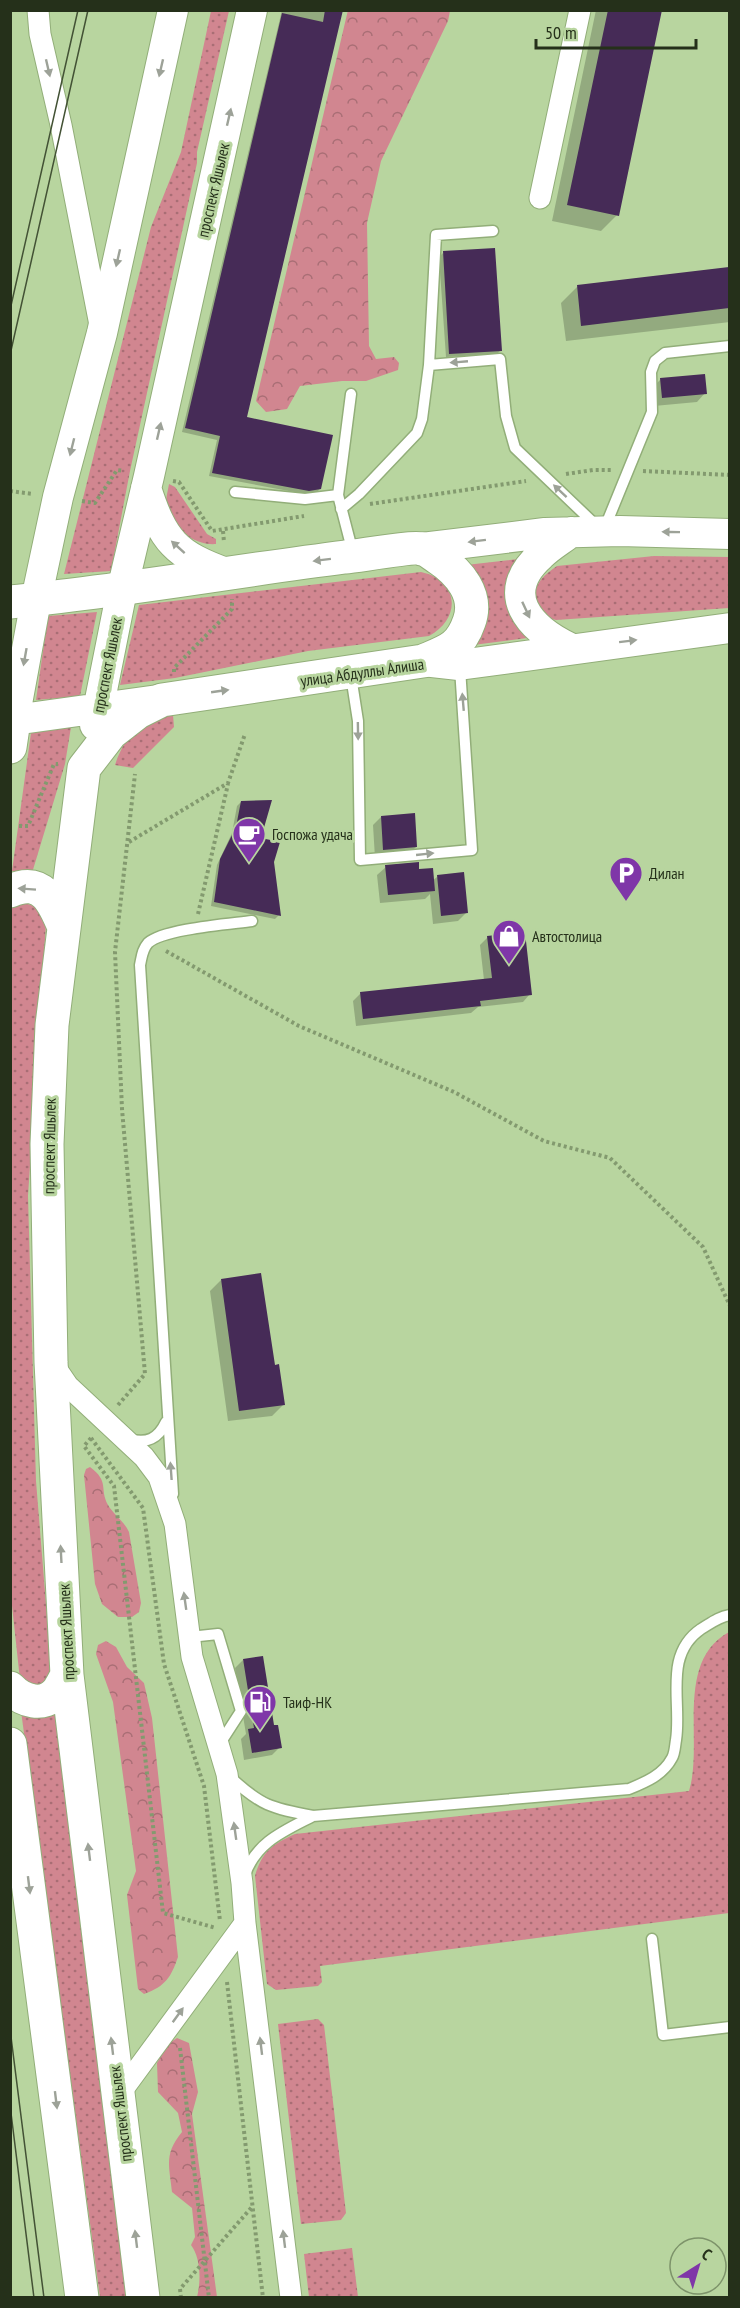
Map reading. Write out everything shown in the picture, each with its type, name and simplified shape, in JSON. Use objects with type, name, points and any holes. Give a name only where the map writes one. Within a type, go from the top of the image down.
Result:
[{"type":"main road","points":[[12,729],[23,601],[58,497],[102,333],[173,10]]},
{"type":"main road","name":"проспект Яшьлек","points":[[143,2298],[67,1675],[51,1362],[47,1144],[52,1026],[64,927],[74,766],[99,709],[122,590],[149,480],[252,11]]},
{"type":"main road","points":[[149,480],[156,519],[166,536],[194,560],[230,584]]},
{"type":"main road","points":[[570,648],[550,639],[533,624],[522,607],[520,589],[526,572],[540,556],[571,532]]},
{"type":"main road","points":[[23,601],[122,590],[230,584],[354,556],[545,533],[729,534]]},
{"type":"main road","points":[[422,548],[453,568],[465,584],[471,600],[472,615],[466,631],[455,648],[423,661]]},
{"type":"main road","name":"улица Абдуллы Алиша","points":[[12,729],[66,713],[99,709],[168,689],[351,673],[423,661],[459,665],[729,628]]},
{"type":"main road","points":[[74,766],[111,733],[168,689]]},
{"type":"main road","points":[[10,891],[28,887],[44,891],[53,901],[64,927]]},
{"type":"main road","points":[[10,1688],[31,1702],[46,1700],[57,1694],[67,1675]]},
{"type":"main road","points":[[10,1744],[82,2298]]},
{"type":"street","points":[[38,10],[40,34],[64,136],[102,333]]},
{"type":"street","points":[[540,198],[580,10]]},
{"type":"street","points":[[51,1362],[68,1386],[144,1457],[159,1477],[175,1524],[192,1657],[227,1774],[291,2298]]},
{"type":"street","points":[[118,2096],[245,1923]]},
{"type":"lane","points":[[341,509],[359,494],[417,434],[422,419],[429,365],[436,235],[493,231]]},
{"type":"lane","points":[[429,365],[500,358],[506,416],[515,448],[603,532],[652,412],[651,372],[655,361],[666,354],[729,346]]},
{"type":"lane","points":[[351,394],[338,495],[354,556]]},
{"type":"lane","points":[[235,492],[305,499],[338,495]]},
{"type":"lane","points":[[351,673],[358,721],[360,860],[472,849],[459,665]]},
{"type":"lane","points":[[175,1524],[140,964],[142,950],[150,941],[195,928],[252,921]]},
{"type":"lane","points":[[123,1437],[140,1442],[151,1440],[161,1432],[168,1419]]},
{"type":"lane","points":[[227,1774],[266,1806],[313,1816],[629,1789],[655,1778],[673,1757],[678,1729],[676,1695],[678,1661],[693,1635],[720,1617],[729,1615]]},
{"type":"lane","points":[[189,1637],[218,1634],[241,1711],[219,1746]]},
{"type":"lane","points":[[242,1883],[248,1866],[259,1849],[272,1837],[313,1816]]},
{"type":"lane","points":[[652,1939],[663,2035],[729,2027]]},
{"type":"path","points":[[82,500],[94,502],[117,470],[149,480],[178,482],[212,531],[223,531],[341,509],[593,470],[729,475]]},
{"type":"path","points":[[10,491],[33,494]]},
{"type":"path","points":[[223,531],[224,542]]},
{"type":"path","points":[[168,689],[174,668],[232,609],[230,584]]},
{"type":"path","points":[[195,928],[228,783],[244,734]]},
{"type":"path","points":[[19,826],[27,826],[54,764],[74,766]]},
{"type":"path","points":[[129,842],[228,783]]},
{"type":"path","points":[[150,941],[300,1026],[454,1092],[544,1141],[610,1158],[703,1247],[729,1306]]},
{"type":"path","points":[[91,1438],[84,1446],[114,1486],[163,1913],[221,1929]]},
{"type":"path","points":[[220,1990],[227,1982]]},
{"type":"path","points":[[179,2043],[208,2298]]},
{"type":"path","points":[[181,2298],[180,2289],[252,2206]]},
{"type":"green space","points":[[348,10],[450,11],[448,21],[381,161],[367,223],[369,346],[376,359],[394,357],[399,363],[398,370],[366,381],[342,381],[300,386],[287,409],[266,412],[256,401]]},
{"type":"green space","points":[[211,11],[229,11],[197,152],[197,163],[130,471],[111,571],[64,574],[151,227],[181,152]]},
{"type":"green space","points":[[169,484],[175,487],[207,534],[216,539],[216,544],[199,542],[176,527],[166,503]]},
{"type":"green space","points":[[654,556],[729,557],[729,608],[556,620],[545,617],[534,596],[542,579],[557,566]]},
{"type":"green space","points":[[518,559],[508,581],[508,600],[514,618],[527,638],[473,645],[466,565]]},
{"type":"green space","points":[[421,572],[434,576],[443,583],[452,600],[447,620],[429,636],[308,651],[175,678],[120,685],[139,605]]},
{"type":"green space","points":[[97,612],[80,696],[36,700],[48,616]]},
{"type":"green space","points":[[173,715],[174,727],[133,768],[115,765],[124,745],[136,730],[152,721]]},
{"type":"green space","points":[[71,727],[65,764],[32,873],[12,871],[31,733]]},
{"type":"green space","points":[[21,902],[41,908],[46,924],[28,1196],[36,1481],[52,1678],[42,1691],[20,1680],[10,1587],[10,909]]},
{"type":"green space","points":[[90,1467],[102,1481],[108,1505],[129,1532],[141,1603],[139,1612],[132,1617],[118,1617],[102,1604],[95,1584],[84,1475],[86,1469]]},
{"type":"green space","points":[[729,1632],[729,1913],[320,1966],[322,1982],[318,1986],[276,1990],[267,1984],[255,1876],[261,1860],[269,1849],[295,1834],[689,1791],[693,1772],[696,1683],[702,1663],[712,1645]]},
{"type":"green space","points":[[106,1641],[116,1647],[127,1667],[144,1683],[152,1718],[178,1957],[167,1980],[158,1988],[144,1994],[138,1989],[127,1895],[136,1871],[113,1702],[96,1654],[98,1645]]},
{"type":"green space","points":[[58,1707],[129,2297],[100,2297],[21,1711]]},
{"type":"green space","points":[[318,2019],[324,2025],[346,2213],[341,2220],[301,2224],[278,2024]]},
{"type":"green space","points":[[177,2038],[189,2043],[198,2092],[192,2114],[217,2297],[197,2297],[199,2270],[197,2256],[191,2245],[195,2237],[192,2208],[172,2192],[170,2154],[182,2132],[178,2113],[158,2092],[157,2063],[168,2044]]},
{"type":"green space","points":[[352,2248],[358,2297],[309,2297],[304,2254]]},
{"type":"building","points":[[325,10],[343,10],[247,417],[333,435],[321,489],[309,491],[212,473],[220,436],[185,428],[282,13],[323,22]]},
{"type":"building","points":[[608,10],[662,10],[619,216],[567,205]]},
{"type":"building","points":[[495,248],[502,351],[449,354],[443,251]]},
{"type":"building","points":[[729,267],[729,308],[581,326],[577,285]]},
{"type":"building","points":[[705,374],[707,394],[662,398],[660,378]]},
{"type":"building","points":[[272,800],[261,838],[280,842],[274,862],[281,916],[214,902],[220,859],[236,827],[241,801]]},
{"type":"building","points":[[415,813],[417,847],[383,850],[381,816]]},
{"type":"building","points":[[419,862],[419,869],[433,868],[435,891],[388,895],[385,865]]},
{"type":"building","points":[[464,872],[468,913],[441,916],[437,875]]},
{"type":"building","points":[[525,932],[532,995],[480,1001],[481,1006],[363,1019],[360,992],[492,978],[487,936]]},
{"type":"building","points":[[261,1273],[275,1365],[279,1364],[285,1405],[239,1411],[221,1279]]},
{"type":"building","points":[[263,1656],[274,1725],[278,1725],[282,1748],[252,1753],[248,1729],[254,1728],[243,1659]]},
{"type":"tram line","points":[[10,310],[78,10]]},
{"type":"tram line","points":[[10,355],[88,10]]},
{"type":"tram line","points":[[10,2029],[44,2298]]},
{"type":"tram line","points":[[10,2105],[34,2298]]},
{"type":"place","name":"Госпожа удача","points":[[249,863]]},
{"type":"place","name":"Дилан","points":[[626,902]]},
{"type":"place","name":"Автостолица","points":[[509,965]]},
{"type":"place","name":"Таиф-НК","points":[[260,1731]]}]
